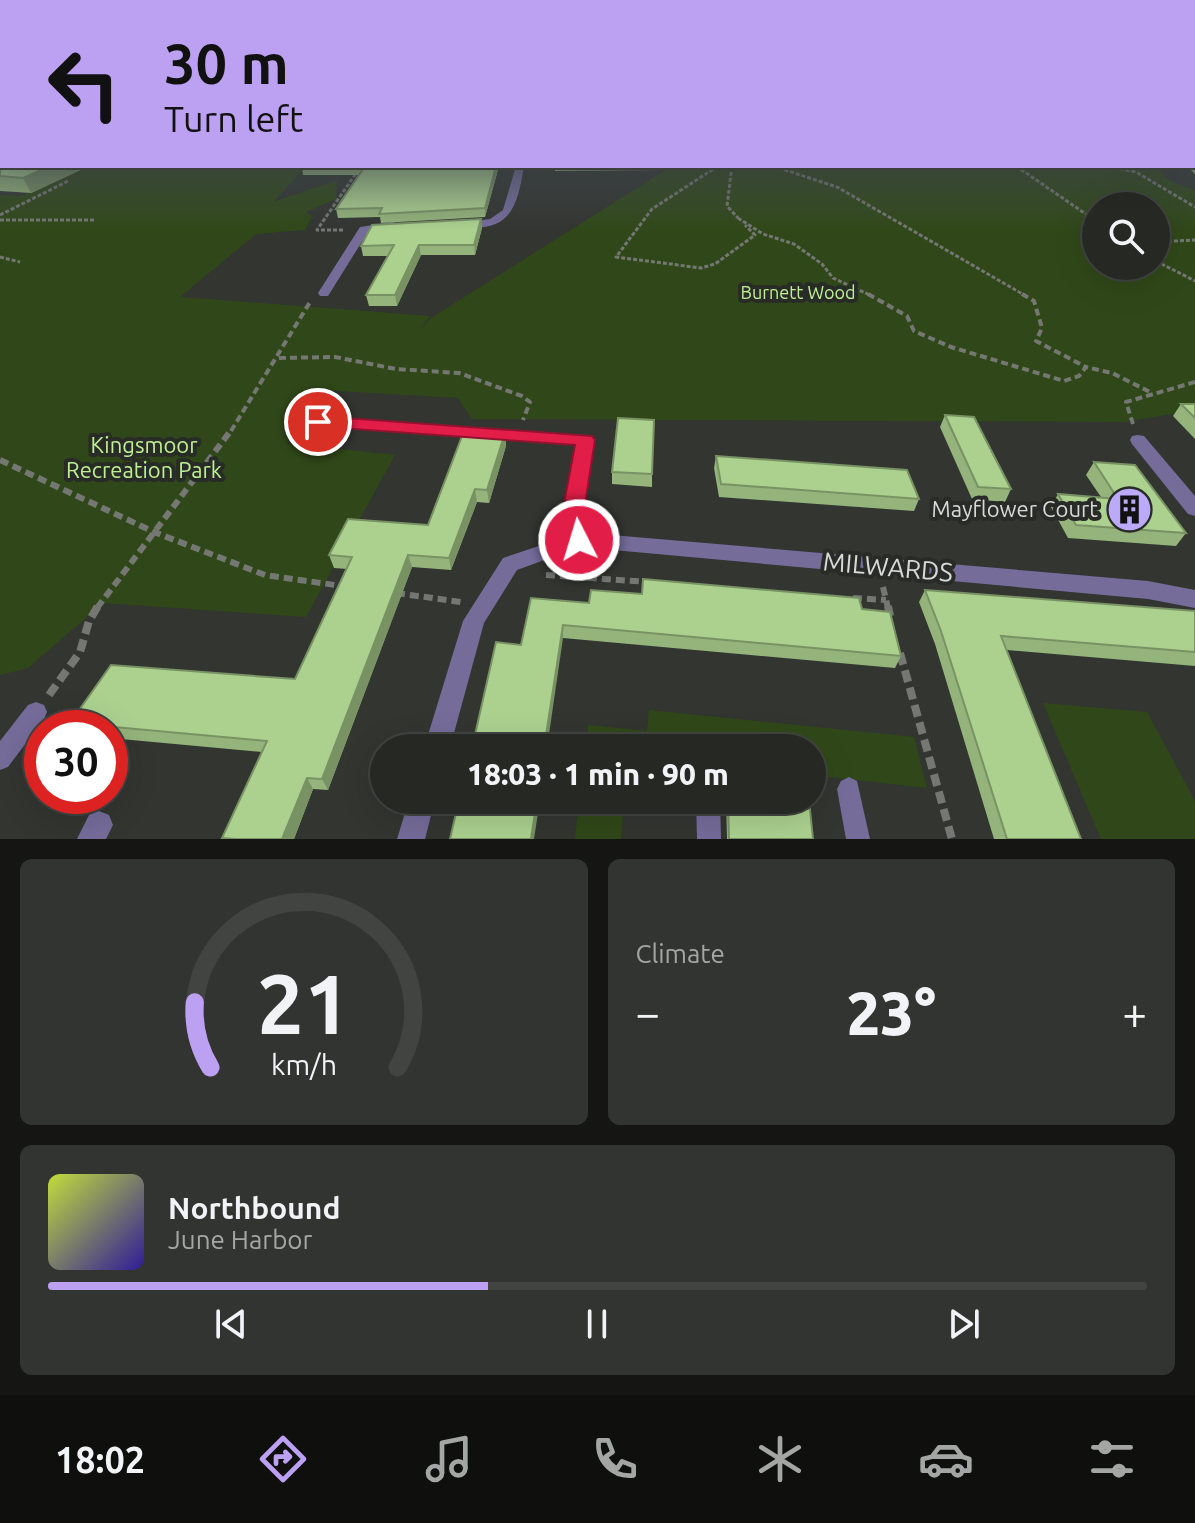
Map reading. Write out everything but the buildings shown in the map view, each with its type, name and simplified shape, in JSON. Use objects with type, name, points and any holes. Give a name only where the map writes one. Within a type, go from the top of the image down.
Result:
[{"type":"street","points":[[446,225],[500,222],[510,214],[520,168]]},
{"type":"street","points":[[324,293],[364,229],[401,225]]},
{"type":"street","points":[[579,540],[576,498],[585,440]]},
{"type":"street","points":[[1138,440],[1195,509]]},
{"type":"street","name":"MILWARDS","points":[[505,571],[510,564],[579,540],[1148,590],[1195,599]]},
{"type":"street","points":[[441,734],[474,621],[505,571]]},
{"type":"street","points":[[411,839],[418,814]]},
{"type":"lane","points":[[318,422],[585,440]]},
{"type":"lane","points":[[0,759],[24,728]]},
{"type":"lane","points":[[849,789],[858,839]]},
{"type":"lane","points":[[708,814],[709,839]]},
{"type":"path","points":[[360,168],[317,230],[364,229]]},
{"type":"path","points":[[715,168],[652,209],[616,257],[701,268],[715,264],[755,235],[727,206],[732,168]]},
{"type":"path","points":[[780,168],[817,178],[851,194],[878,214],[1034,301],[1042,328],[1036,341],[1086,367],[1112,373],[1152,393]]},
{"type":"path","points":[[1019,168],[1082,211]]},
{"type":"path","points":[[1117,168],[1136,172]]},
{"type":"path","points":[[1132,168],[1195,207]]},
{"type":"path","points":[[0,208],[68,181]]},
{"type":"path","points":[[0,218],[19,203]]},
{"type":"path","points":[[0,218],[95,220]]},
{"type":"path","points":[[738,218],[763,234],[794,244],[822,264],[833,278],[895,307],[907,316],[914,331],[1064,381],[1079,376],[1086,367]]},
{"type":"path","points":[[1170,241],[1195,240]]},
{"type":"path","points":[[0,257],[20,262]]},
{"type":"path","points":[[1170,268],[1195,281]]},
{"type":"path","points":[[37,710],[80,652],[89,621],[103,599],[223,444],[311,300],[324,293]]},
{"type":"path","points":[[278,358],[335,357],[396,369],[459,373],[530,402],[518,435]]},
{"type":"path","points":[[1138,440],[1126,402],[1195,382]]},
{"type":"path","points":[[0,460],[154,532],[265,575],[347,586]]},
{"type":"path","points":[[878,567],[894,630]]},
{"type":"path","points":[[505,571],[664,583]]},
{"type":"path","points":[[393,592],[484,605]]},
{"type":"path","points":[[838,597],[886,600]]},
{"type":"path","points":[[898,645],[952,839]]},
{"type":"green space","points":[[85,168],[305,168],[273,202],[337,180],[336,199],[306,212],[312,216],[305,230],[256,234],[180,297],[430,316],[419,331],[431,318],[669,168],[1157,168],[1170,181],[1195,190],[1195,410],[1125,422],[472,419],[458,398],[322,390],[287,443],[395,455],[306,617],[103,603],[28,668],[0,675],[0,195],[22,196]]},
{"type":"green space","points":[[1043,703],[1147,712],[1195,801],[1195,839],[1101,839]]},
{"type":"green space","points":[[649,710],[914,737],[927,788],[826,777],[826,734],[587,734],[588,725],[647,731]]},
{"type":"green space","points":[[578,814],[623,814],[621,839],[575,839]]},
{"type":"place","name":"Mayflower Court","points":[[1129,509]]},
{"type":"route","points":[[318,422],[585,440],[576,498],[579,540]]},
{"type":"park label","name":"Burnett Wood","points":[[798,293]]},
{"type":"park label","name":"Kingsmoor Recreation Park","points":[[144,458]]}]
